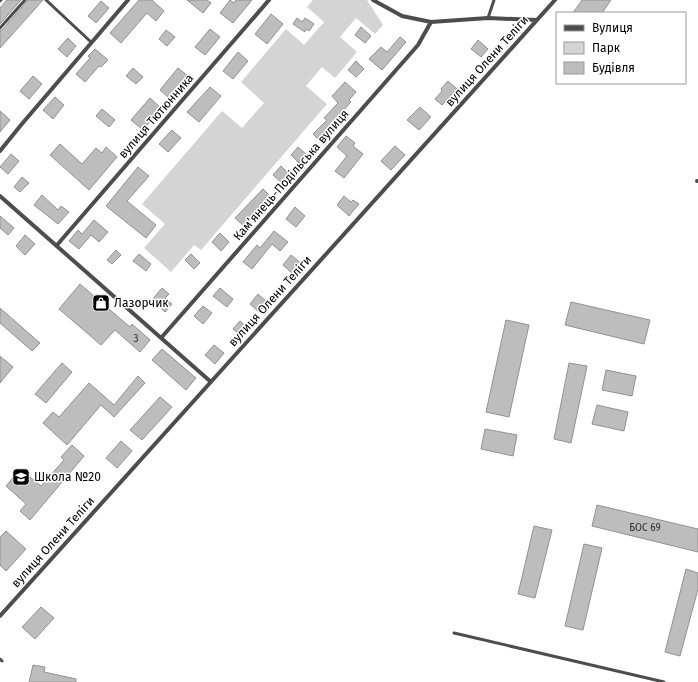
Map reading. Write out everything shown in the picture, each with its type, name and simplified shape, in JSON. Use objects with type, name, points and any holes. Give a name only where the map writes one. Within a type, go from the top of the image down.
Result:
[{"type":"street","points":[[0,151],[128,0]]},
{"type":"street","name":"вулиця Тютюнника","points":[[57,245],[269,0]]},
{"type":"street","points":[[373,0],[402,16],[431,22],[488,18],[537,20]]},
{"type":"street","name":"вулиця Олени Теліги","points":[[0,616],[555,0]]},
{"type":"street","name":"Камʼянець-Подільська вулиця","points":[[161,338],[418,45],[431,22]]},
{"type":"street","points":[[0,197],[57,245],[211,382]]},
{"type":"lane","points":[[0,28],[25,0]]},
{"type":"lane","points":[[46,0],[91,42]]},
{"type":"lane","points":[[488,18],[494,0]]},
{"type":"lane","points":[[454,634],[664,682]]},
{"type":"green space","points":[[313,0],[367,0],[383,25],[375,34],[356,18],[340,37],[357,52],[335,78],[322,67],[306,86],[327,104],[201,250],[194,245],[171,272],[144,248],[165,224],[142,204],[222,111],[242,128],[264,103],[241,82],[286,29],[304,45],[324,22],[307,7]]},
{"type":"building","points":[[7,0],[21,0],[0,24],[0,8]]},
{"type":"building","points":[[28,0],[43,0],[0,48],[0,31]]},
{"type":"building","points":[[139,0],[152,0],[164,11],[156,21],[147,13],[121,43],[110,33]]},
{"type":"building","points":[[187,0],[207,0],[211,3],[203,13]]},
{"type":"building","points":[[230,0],[234,3],[236,0],[252,0],[233,23],[220,13]]},
{"type":"building","points":[[582,0],[611,0],[603,12],[574,12]]},
{"type":"building","points":[[101,1],[109,8],[96,23],[88,16]]},
{"type":"building","points":[[271,14],[283,24],[267,44],[255,34]]},
{"type":"building","points":[[297,18],[302,22],[305,18],[314,24],[309,31],[306,29],[305,32],[293,24]]},
{"type":"building","points":[[361,27],[371,36],[365,43],[355,35]]},
{"type":"building","points":[[210,29],[220,37],[205,55],[195,47]]},
{"type":"building","points":[[166,30],[175,37],[167,46],[159,39]]},
{"type":"building","points":[[400,37],[406,42],[382,70],[369,59],[381,47],[387,52]]},
{"type":"building","points":[[68,38],[76,46],[67,57],[58,49]]},
{"type":"building","points":[[478,40],[488,49],[481,57],[471,49]]},
{"type":"building","points":[[95,49],[108,60],[101,67],[99,66],[85,82],[76,74],[90,58],[88,56]]},
{"type":"building","points":[[238,52],[248,61],[233,79],[223,71]]},
{"type":"building","points":[[356,61],[364,69],[356,77],[348,70]]},
{"type":"building","points":[[133,68],[143,77],[136,84],[126,76]]},
{"type":"building","points":[[178,68],[188,76],[170,99],[160,90]]},
{"type":"building","points":[[33,76],[42,84],[29,99],[20,91]]},
{"type":"building","points":[[448,81],[457,89],[442,105],[435,99]]},
{"type":"building","points":[[345,82],[356,92],[349,100],[351,102],[341,113],[342,114],[323,133],[326,135],[320,141],[313,134],[327,120],[324,118],[338,103],[332,96]]},
{"type":"building","points":[[210,87],[221,96],[199,122],[187,112]]},
{"type":"building","points":[[55,97],[64,105],[53,119],[43,110]]},
{"type":"building","points":[[150,98],[161,108],[143,130],[131,120]]},
{"type":"building","points":[[420,107],[431,117],[419,130],[407,120]]},
{"type":"building","points":[[102,109],[115,120],[109,127],[96,116]]},
{"type":"building","points":[[0,111],[10,120],[0,132]]},
{"type":"building","points":[[172,130],[181,138],[168,152],[159,144]]},
{"type":"building","points":[[346,136],[355,143],[353,146],[363,154],[344,178],[335,171],[347,156],[337,147]]},
{"type":"building","points":[[60,144],[82,164],[96,148],[102,153],[106,147],[117,157],[89,190],[50,155]]},
{"type":"building","points":[[395,146],[405,155],[391,170],[381,161]]},
{"type":"building","points":[[298,147],[307,155],[299,163],[291,155]]},
{"type":"building","points":[[11,154],[19,161],[8,174],[0,167]]},
{"type":"building","points":[[281,166],[290,175],[282,183],[273,175]]},
{"type":"building","points":[[138,167],[149,176],[127,201],[156,225],[146,238],[106,206]]},
{"type":"building","points":[[22,177],[29,183],[20,192],[14,187]]},
{"type":"building","points":[[263,189],[272,198],[244,226],[235,218]]},
{"type":"building","points":[[42,195],[58,210],[61,206],[69,212],[58,224],[34,205]]},
{"type":"building","points":[[344,196],[351,202],[353,200],[359,204],[349,216],[337,205]]},
{"type":"building","points":[[295,207],[305,216],[296,227],[286,219]]},
{"type":"building","points":[[0,216],[14,228],[8,235],[0,228]]},
{"type":"building","points":[[94,220],[108,232],[99,242],[91,235],[79,249],[69,241],[78,230],[82,234]]},
{"type":"building","points":[[274,231],[288,242],[280,251],[272,244],[252,269],[243,262],[257,245],[260,248]]},
{"type":"building","points":[[220,233],[229,242],[221,251],[212,242]]},
{"type":"building","points":[[25,235],[35,244],[25,255],[16,246]]},
{"type":"building","points":[[116,250],[121,255],[112,264],[107,260]]},
{"type":"building","points":[[139,254],[151,264],[146,271],[133,261]]},
{"type":"building","points":[[191,254],[200,263],[194,269],[185,260]]},
{"type":"building","points":[[291,255],[302,264],[293,274],[283,265]]},
{"type":"building","points":[[80,284],[130,327],[132,324],[150,340],[140,352],[115,330],[101,345],[59,309]]},
{"type":"building","points":[[162,288],[169,294],[165,298],[172,304],[165,312],[152,300]]},
{"type":"building","points":[[220,288],[233,299],[227,307],[213,296]]},
{"type":"building","points":[[258,294],[267,302],[259,312],[250,304]]},
{"type":"building","points":[[571,302],[650,320],[644,344],[565,325]]},
{"type":"building","points":[[203,306],[212,313],[203,324],[194,316]]},
{"type":"building","points":[[0,308],[40,343],[32,351],[0,323]]},
{"type":"building","points":[[506,320],[529,325],[509,417],[486,412]]},
{"type":"building","points":[[240,321],[247,327],[240,335],[233,329]]},
{"type":"building","points":[[214,345],[224,353],[215,364],[205,355]]},
{"type":"building","points":[[162,349],[196,378],[186,390],[152,360]]},
{"type":"building","points":[[0,356],[13,367],[0,383]]},
{"type":"building","points":[[62,363],[72,372],[46,403],[35,394]]},
{"type":"building","points":[[569,363],[587,366],[571,443],[554,439]]},
{"type":"building","points":[[606,370],[636,376],[632,396],[602,390]]},
{"type":"building","points":[[138,376],[145,383],[114,417],[101,405],[67,445],[43,423],[53,412],[59,417],[89,383],[114,405]]},
{"type":"building","points":[[160,397],[172,407],[142,440],[130,430]]},
{"type":"building","points":[[597,405],[628,412],[624,431],[592,424]]},
{"type":"building","points":[[485,429],[517,435],[513,456],[481,449]]},
{"type":"building","points":[[121,441],[132,451],[117,468],[106,458]]},
{"type":"building","name":"Школа №20","points":[[72,445],[84,456],[30,520],[20,511],[26,504],[6,486],[20,469],[41,486],[64,460],[61,457]]},
{"type":"building","points":[[597,505],[698,529],[698,552],[592,526]]},
{"type":"building","points":[[534,526],[552,530],[535,598],[518,594]]},
{"type":"building","points":[[6,531],[26,549],[6,571],[0,565],[0,537]]},
{"type":"building","points":[[584,544],[602,548],[583,630],[565,626]]},
{"type":"building","points":[[686,569],[698,573],[698,589],[680,656],[665,652]]},
{"type":"building","points":[[41,607],[54,618],[35,639],[22,627]]},
{"type":"building","points":[[33,665],[45,667],[44,672],[76,679],[76,682],[29,682]]},
{"type":"place","name":"Лазорчик","points":[[101,303]]},
{"type":"place","name":"Школа №20","points":[[21,477]]}]
